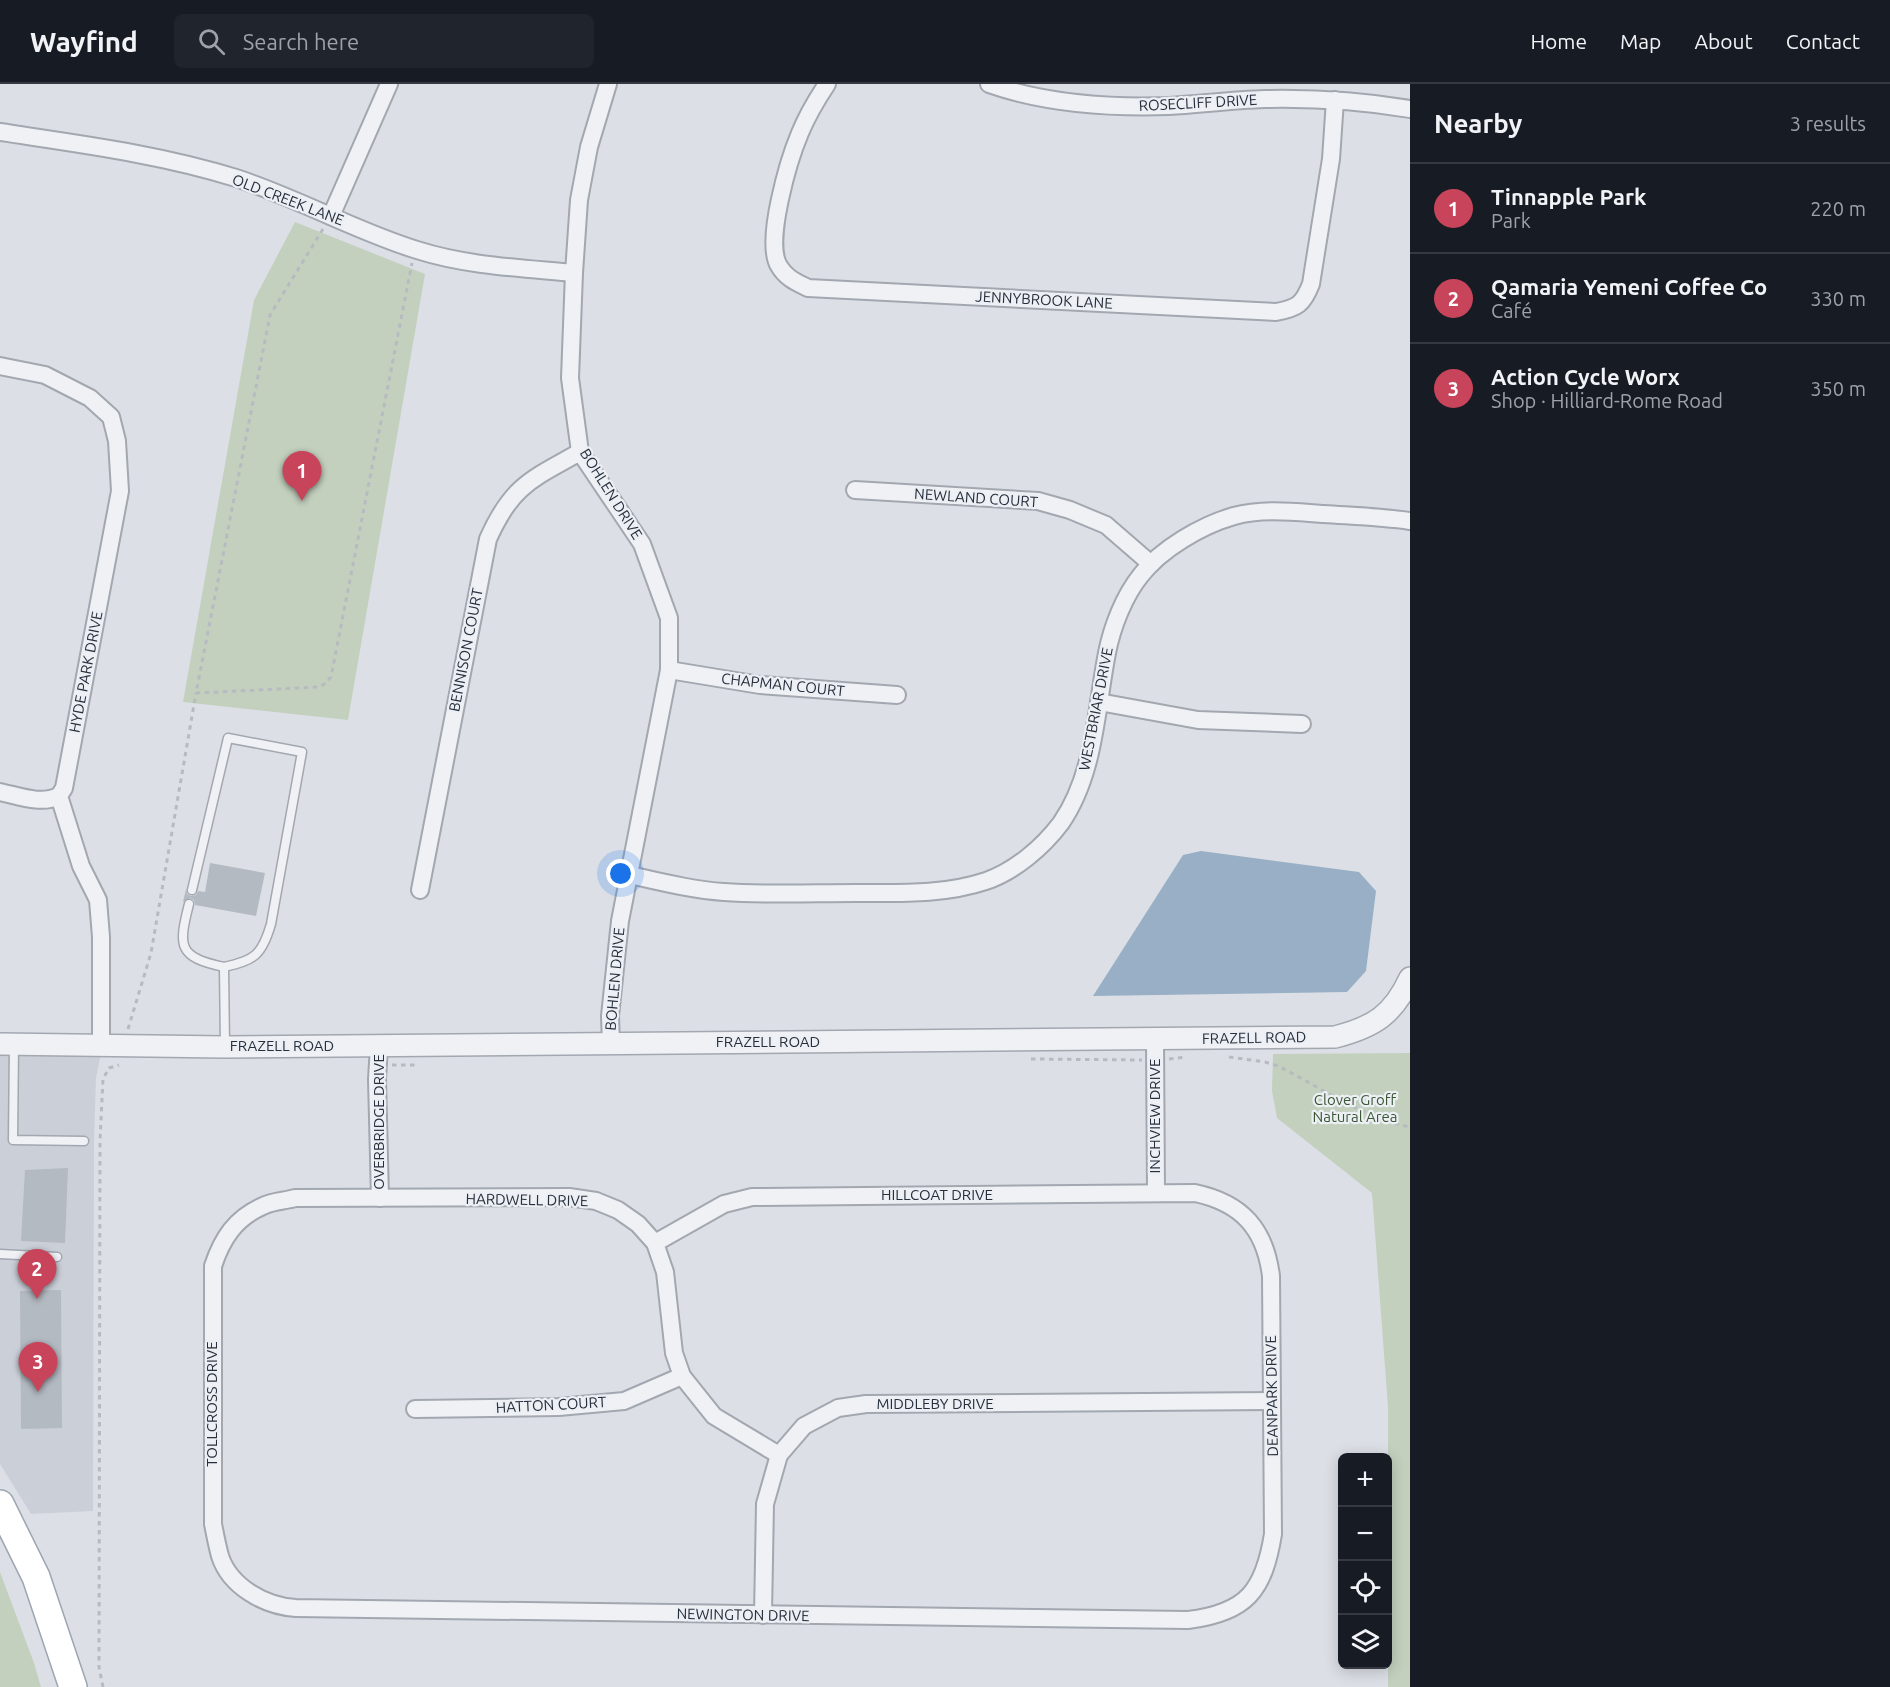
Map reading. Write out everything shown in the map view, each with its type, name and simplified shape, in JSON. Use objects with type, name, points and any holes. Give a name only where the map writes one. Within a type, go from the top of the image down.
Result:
[{"type":"main road","points":[[0,1504],[36,1576],[73,1687]]},
{"type":"street","points":[[331,216],[389,84]]},
{"type":"street","name":"BOHLEN DRIVE","points":[[608,84],[589,147],[579,200],[573,273],[570,378],[580,452],[642,544],[669,618],[669,670],[620,921],[610,1016],[611,1044]]},
{"type":"street","name":"JENNYBROOK LANE","points":[[827,84],[800,132],[781,194],[773,246],[778,265],[790,280],[808,288],[1276,312],[1293,309],[1305,299],[1311,284],[1331,159],[1335,100]]},
{"type":"street","name":"ROSECLIFF DRIVE","points":[[989,84],[1031,97],[1071,103],[1169,106],[1263,99],[1335,100],[1410,109]]},
{"type":"street","name":"OLD CREEK LANE","points":[[0,132],[133,153],[236,179],[437,256],[485,264],[573,273]]},
{"type":"street","name":"HYDE PARK DRIVE","points":[[0,366],[45,375],[90,398],[111,417],[117,441],[120,491],[64,788],[59,796]]},
{"type":"street","name":"BENNISON COURT","points":[[420,890],[488,539],[498,516],[512,496],[528,481],[580,452]]},
{"type":"street","name":"NEWLAND COURT","points":[[855,490],[1038,501],[1070,510],[1106,525],[1151,564]]},
{"type":"street","name":"WESTBRIAR DRIVE","points":[[630,875],[705,890],[763,893],[924,893],[988,880],[1015,866],[1042,845],[1060,824],[1075,800],[1088,756],[1113,628],[1141,574],[1167,550],[1196,531],[1235,516],[1274,512],[1410,521]]},
{"type":"street","name":"CHAPMAN COURT","points":[[669,670],[759,685],[897,695]]},
{"type":"street","points":[[1099,702],[1198,720],[1302,724]]},
{"type":"street","points":[[0,792],[42,800],[51,800],[59,796],[81,866],[98,900],[101,1045]]},
{"type":"street","name":"FRAZELL ROAD","points":[[7,1044],[225,1047],[1335,1037],[1359,1031],[1381,1018],[1400,999],[1410,978]]},
{"type":"street","name":"INCHVIEW DRIVE","points":[[1155,1039],[1156,1193]]},
{"type":"street","name":"OVERBRIDGE DRIVE","points":[[379,1046],[377,1079],[380,1198]]},
{"type":"street","name":"HILLCOAT DRIVE","points":[[655,1243],[724,1204],[752,1197],[1195,1193],[1214,1197],[1229,1204]]},
{"type":"street","name":"HARDWELL DRIVE","points":[[236,1224],[263,1205],[296,1198],[569,1197],[596,1201],[618,1210],[638,1224],[655,1243],[665,1272],[674,1353],[682,1376],[714,1416],[779,1455]]},
{"type":"street","name":"DEANPARK DRIVE","points":[[1229,1204],[1241,1212],[1254,1226],[1269,1258],[1271,1276],[1273,1534],[1269,1558],[1261,1581],[1248,1596]]},
{"type":"street","name":"TOLLCROSS DRIVE","points":[[236,1224],[224,1237],[213,1266],[213,1524],[220,1556],[228,1573],[239,1584]]},
{"type":"street","name":"HATTON COURT","points":[[415,1409],[559,1407],[624,1401],[682,1376]]},
{"type":"street","name":"MIDDLEBY DRIVE","points":[[763,1615],[765,1504],[779,1455],[804,1426],[838,1408],[866,1404],[1272,1401]]},
{"type":"street","name":"NEWINGTON DRIVE","points":[[239,1584],[260,1599],[296,1608],[763,1615],[1188,1620],[1210,1617],[1230,1610],[1248,1596]]},
{"type":"lane","points":[[189,904],[182,932],[183,946],[190,955],[204,963],[224,967],[238,964],[255,956],[265,945],[271,924],[302,752],[228,738],[192,890]]},
{"type":"lane","points":[[224,967],[225,1047]]},
{"type":"lane","points":[[7,1044],[13,1140],[84,1141]]},
{"type":"lane","points":[[0,1254],[57,1257]]},
{"type":"path","points":[[128,1027],[151,953],[196,693],[270,315],[331,216]]},
{"type":"path","points":[[196,693],[319,687],[331,677],[414,249]]},
{"type":"path","points":[[1172,1059],[1195,1057]]},
{"type":"path","points":[[1225,1057],[1244,1058],[1278,1066],[1364,1113],[1410,1127]]},
{"type":"path","points":[[102,1687],[99,1667],[98,1495],[100,1140],[103,1079]]},
{"type":"shaded area","points":[[0,1052],[101,1054],[96,1078],[94,1140],[93,1511],[31,1514],[0,1464]]},
{"type":"green space","points":[[295,222],[425,274],[348,720],[183,702],[254,300]]},
{"type":"green space","name":"Clover Groff Natural Area","points":[[1410,1053],[1410,1687],[1388,1687],[1388,1669],[1392,1669],[1392,1453],[1388,1453],[1388,1407],[1372,1193],[1277,1118],[1272,1091],[1273,1054]]},
{"type":"green space","points":[[0,1572],[34,1663],[41,1687],[0,1687]]},
{"type":"water","points":[[1201,851],[1359,872],[1376,891],[1366,971],[1347,992],[1093,996],[1183,855]]},
{"type":"building","points":[[210,863],[265,873],[256,916],[195,905],[194,900],[190,898],[183,902],[186,889],[187,894],[191,896],[196,895],[198,891],[205,892]]},
{"type":"building","points":[[68,1168],[65,1243],[21,1241],[25,1170]]},
{"type":"building","points":[[61,1290],[62,1428],[21,1429],[20,1291]]},
{"type":"place","name":"Tinnapple Park","points":[[302,501]]},
{"type":"place","name":"Qamaria Yemeni Coffee Co","points":[[37,1299]]},
{"type":"place","name":"Action Cycle Worx","points":[[38,1392]]}]
